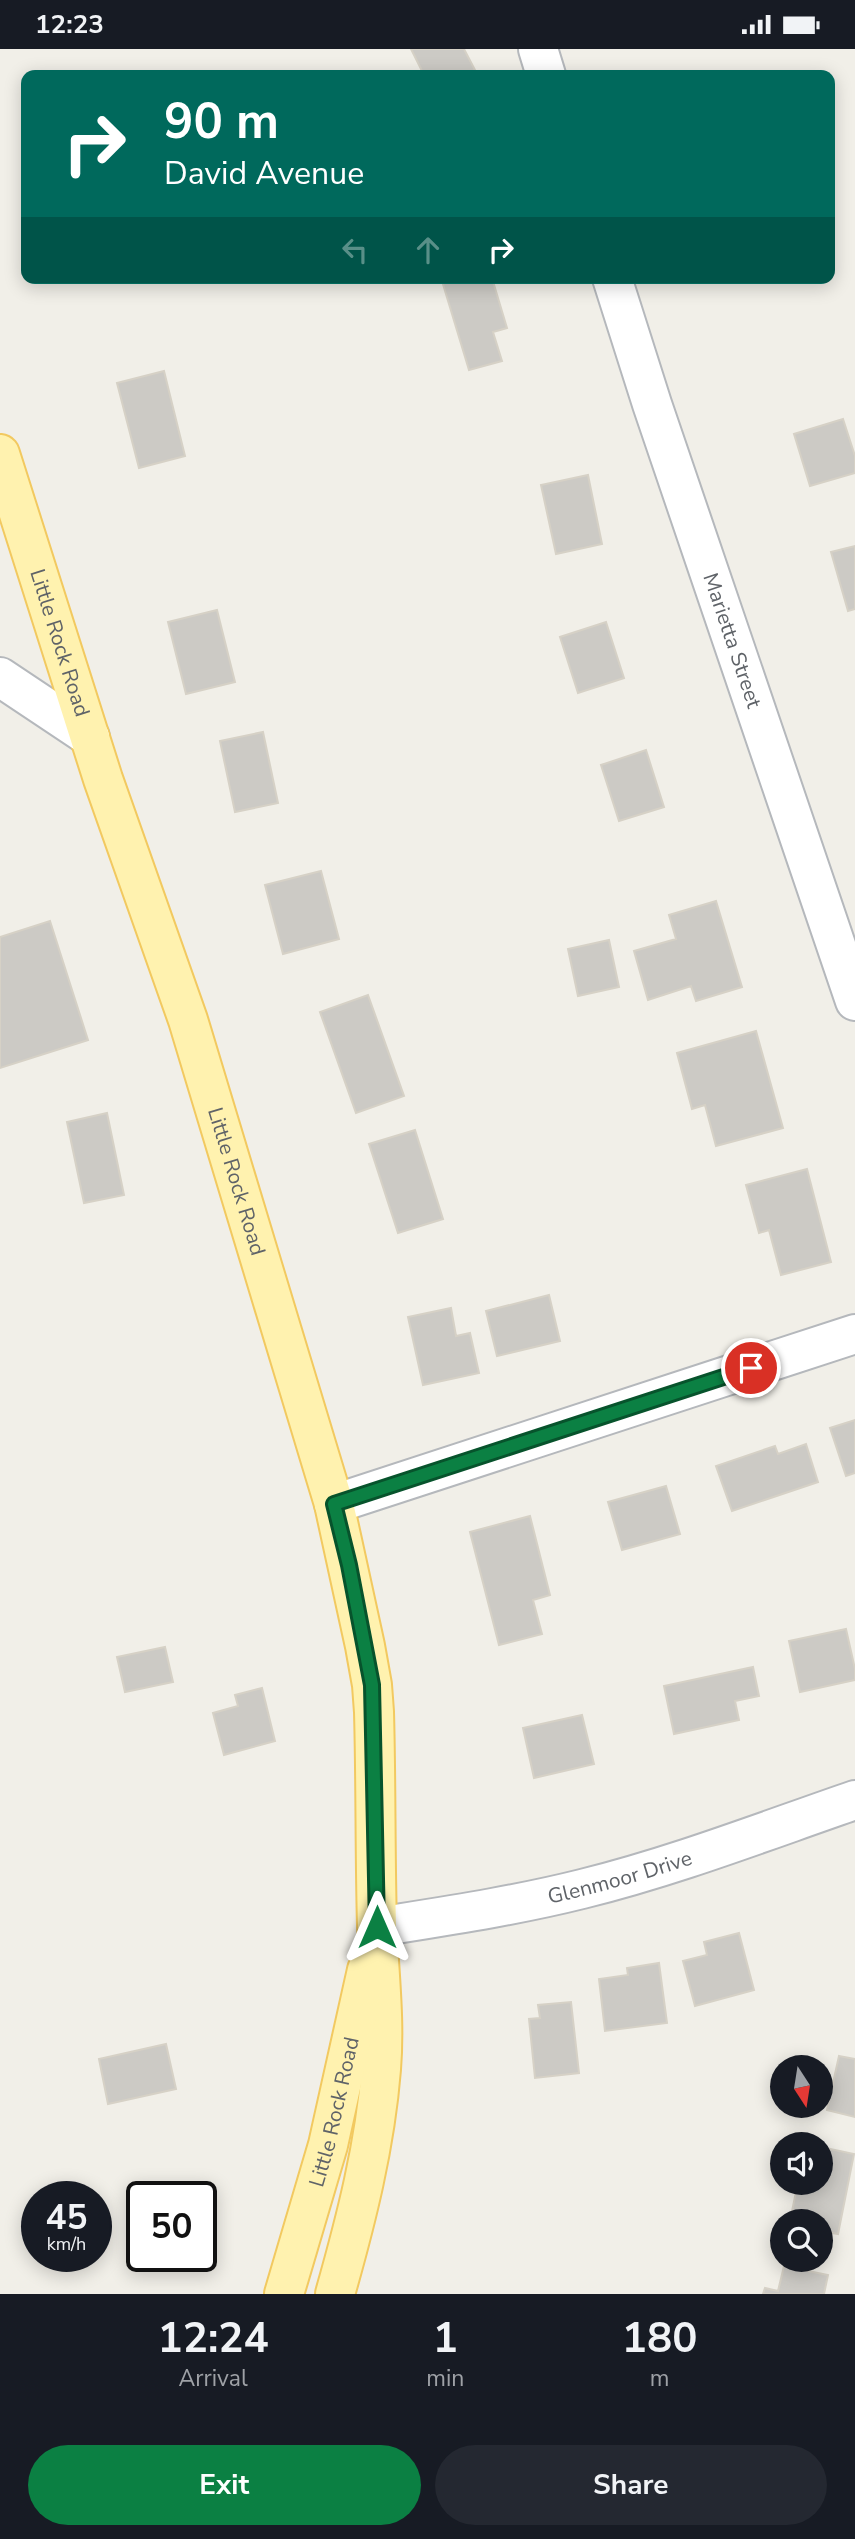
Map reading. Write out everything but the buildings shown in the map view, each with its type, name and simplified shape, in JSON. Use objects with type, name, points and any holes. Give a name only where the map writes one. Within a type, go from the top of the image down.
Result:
[{"type":"main road","name":"Little Rock Road","points":[[0,454],[90,737],[188,1020],[334,1504],[349,1565],[372,1685],[377,1927],[382,2000],[380,2082],[371,2150],[354,2229],[335,2294]]},
{"type":"main road","name":"Little Rock Road","points":[[284,2294],[328,2145],[377,1927]]},
{"type":"street","points":[[538,49],[544,70]]},
{"type":"street","name":"Marietta Street","points":[[614,284],[665,443],[855,1001]]},
{"type":"street","points":[[0,677],[90,737]]},
{"type":"street","points":[[334,1504],[855,1334]]},
{"type":"street","name":"Glenmoor Drive","points":[[377,1927],[484,1910],[581,1890],[663,1867],[855,1800]]},
{"type":"route","points":[[377,1927],[372,1685],[349,1565],[334,1504],[751,1368]]}]
